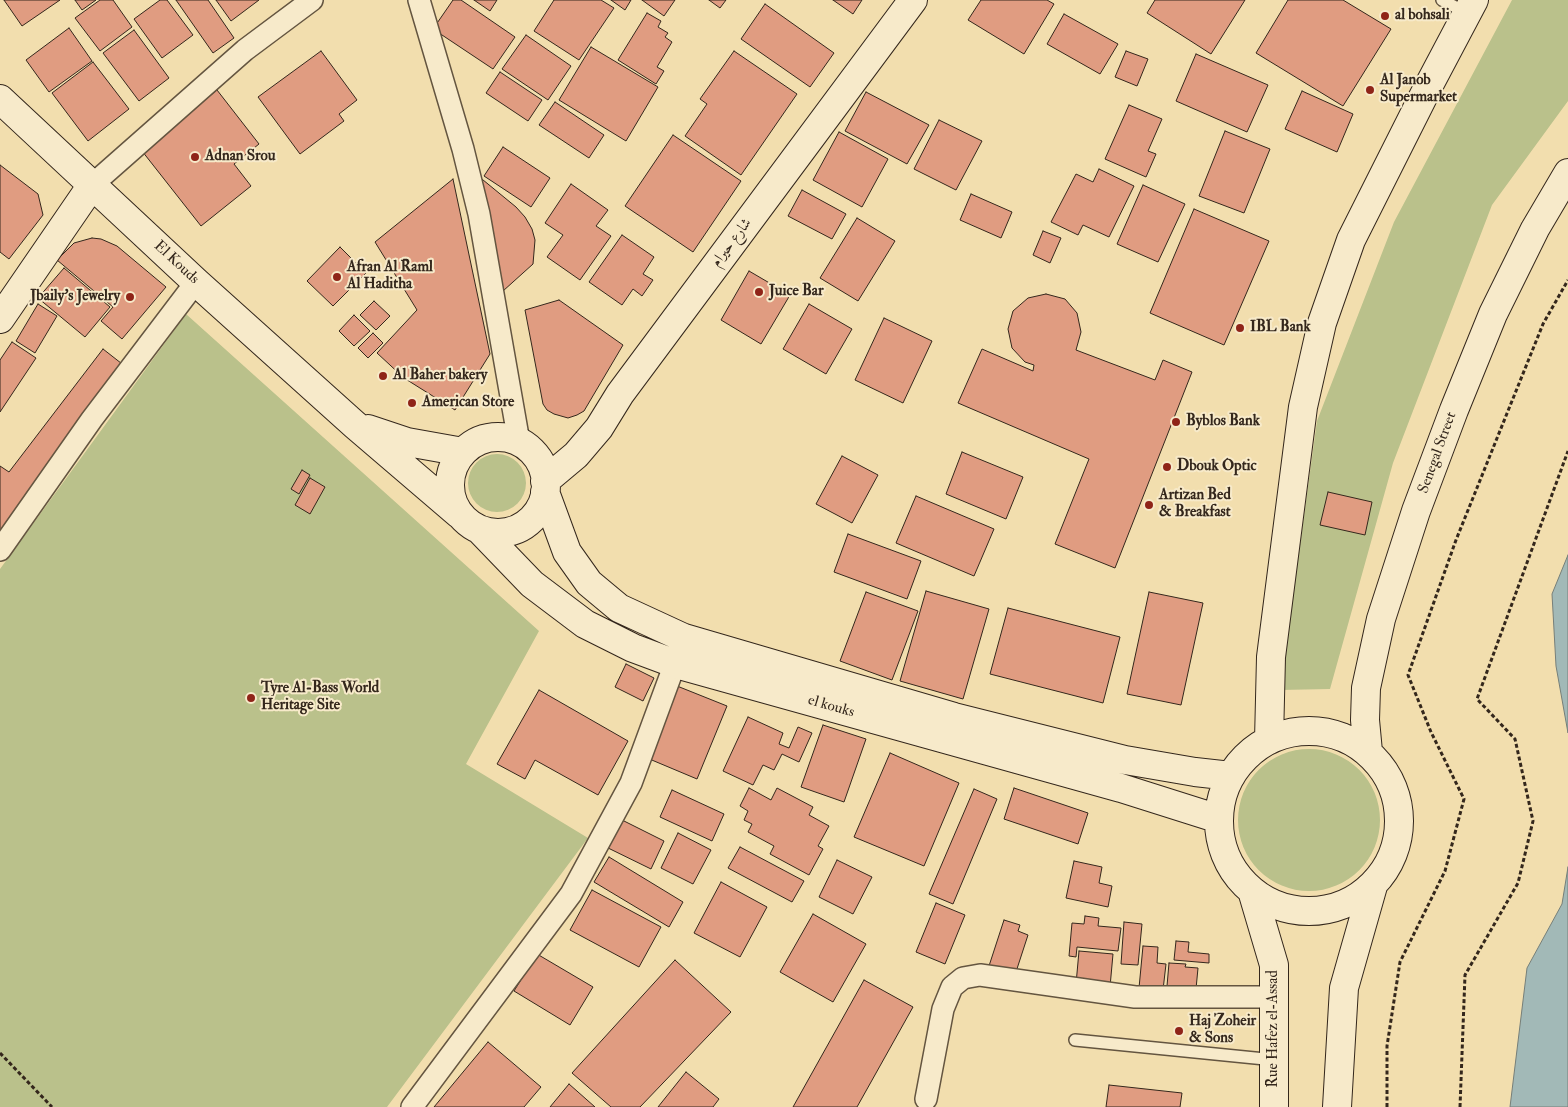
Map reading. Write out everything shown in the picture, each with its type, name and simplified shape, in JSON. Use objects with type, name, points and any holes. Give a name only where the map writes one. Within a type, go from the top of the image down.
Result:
[{"type":"main road","name":"شارع حيرام","points":[[545,486],[576,455],[599,428],[620,394],[913,0]]},
{"type":"main road","points":[[1269,740],[1272,647],[1303,407],[1322,323],[1352,240],[1470,7]]},
{"type":"main road","name":"El Kouds","points":[[0,99],[196,282],[355,425],[469,522]]},
{"type":"main road","name":"Senegal Street","points":[[1368,752],[1365,720],[1366,688],[1381,619],[1416,511],[1493,314],[1535,229],[1568,173]]},
{"type":"main road","points":[[0,318],[92,186]]},
{"type":"main road","points":[[355,425],[407,442],[463,452]]},
{"type":"main road","points":[[500,437],[519,442],[532,452],[541,465],[545,486],[540,508],[528,522],[513,531],[496,533],[469,522],[452,499],[450,482],[454,466],[463,452],[480,440],[500,437]]},
{"type":"main road","name":"el kouks","points":[[545,486],[567,552],[589,583],[619,608],[684,638],[954,717],[1125,760],[1231,776]]},
{"type":"main road","name":"el kouks","points":[[469,522],[532,584],[585,624],[632,648],[676,664],[1121,788],[1219,819]]},
{"type":"main road","points":[[1337,1107],[1344,988],[1373,886],[1391,861],[1400,832],[1398,802],[1387,774],[1368,752],[1345,738],[1320,731],[1294,732],[1269,740],[1247,755],[1231,776],[1222,797],[1219,819],[1227,861],[1253,894],[1282,908],[1315,912],[1346,904],[1373,886]]},
{"type":"main road","name":"Rue Hafez el-Assad","points":[[1253,894],[1274,965],[1274,1107]]},
{"type":"street","points":[[92,186],[245,50],[312,0]]},
{"type":"street","points":[[423,3],[479,214],[519,442]]},
{"type":"street","points":[[0,550],[92,419],[196,282]]},
{"type":"street","points":[[412,1107],[570,894],[631,783],[684,638]]},
{"type":"street","points":[[926,1100],[943,1009],[952,988],[964,978],[980,975],[1135,997],[1275,997]]},
{"type":"lane","points":[[1442,0],[1470,7]]},
{"type":"lane","points":[[1075,1040],[1275,1060]]},
{"type":"path","points":[[1387,1107],[1387,1046],[1400,962],[1446,872],[1464,799],[1431,732],[1408,675],[1456,540],[1543,324],[1568,280]]},
{"type":"path","points":[[1460,1107],[1465,975],[1518,883],[1533,821],[1515,739],[1477,699],[1568,451]]},
{"type":"path","points":[[0,1053],[52,1107]]},
{"type":"green space","points":[[1512,0],[1568,0],[1568,101],[1492,205],[1393,463],[1330,689],[1280,690],[1317,421],[1394,222]]},
{"type":"green space","name":"Tyre Al-Bass World Heritage Site","points":[[186,314],[539,631],[466,764],[588,838],[387,1107],[0,1107],[0,569]]},
{"type":"green space","points":[[497,454],[508,456],[521,467],[526,483],[524,494],[513,507],[497,512],[486,510],[473,499],[468,483],[470,472],[481,459]]},
{"type":"green space","points":[[1309,749],[1323,750],[1336,754],[1349,761],[1359,770],[1368,780],[1375,793],[1379,806],[1379,834],[1375,847],[1368,860],[1359,870],[1349,879],[1336,886],[1323,890],[1309,891],[1295,890],[1282,886],[1269,879],[1259,870],[1250,860],[1243,847],[1239,834],[1238,820],[1239,806],[1243,793],[1250,780],[1259,770],[1269,761],[1282,754],[1295,750]]},
{"type":"water","points":[[1568,555],[1568,733],[1556,666],[1552,594]]},
{"type":"water","points":[[1568,867],[1568,1107],[1510,1107],[1527,968],[1562,904]]},
{"type":"building","points":[[4,0],[60,0],[22,26]]},
{"type":"building","points":[[75,0],[96,0],[82,10]]},
{"type":"building","points":[[100,0],[113,0],[132,27],[100,51],[75,18]]},
{"type":"building","points":[[160,0],[167,0],[193,35],[162,58],[134,19]]},
{"type":"building","points":[[176,0],[208,0],[234,38],[213,53]]},
{"type":"building","points":[[216,0],[259,0],[231,21]]},
{"type":"building","points":[[453,0],[461,0],[515,37],[493,69],[433,29]]},
{"type":"building","points":[[474,0],[497,0],[490,11]]},
{"type":"building","points":[[554,0],[601,0],[614,8],[579,60],[534,31]]},
{"type":"building","points":[[611,0],[631,0],[625,10]]},
{"type":"building","points":[[642,0],[675,0],[664,16]]},
{"type":"building","points":[[709,0],[726,0],[720,8]]},
{"type":"building","points":[[833,0],[862,0],[853,14]]},
{"type":"building","points":[[981,0],[1047,0],[1054,4],[1024,54],[968,20]]},
{"type":"building","points":[[1155,0],[1245,0],[1211,54],[1147,13]]},
{"type":"building","points":[[1288,0],[1343,0],[1391,29],[1343,106],[1256,53]]},
{"type":"building","points":[[765,4],[834,53],[810,87],[741,39]]},
{"type":"building","points":[[647,13],[661,21],[658,27],[668,33],[665,37],[672,42],[657,67],[664,71],[656,84],[618,60]]},
{"type":"building","points":[[1064,14],[1118,44],[1100,74],[1047,44]]},
{"type":"building","points":[[69,28],[92,61],[49,92],[26,60]]},
{"type":"building","points":[[134,30],[169,78],[139,101],[103,53]]},
{"type":"building","points":[[526,35],[571,66],[548,100],[502,69]]},
{"type":"building","points":[[591,47],[658,87],[626,141],[559,100]]},
{"type":"building","points":[[321,51],[357,100],[339,114],[344,121],[300,154],[258,97]]},
{"type":"building","points":[[734,51],[797,94],[741,175],[685,136],[707,104],[700,99]]},
{"type":"building","points":[[1126,51],[1148,59],[1137,86],[1115,77]]},
{"type":"building","points":[[1196,54],[1268,85],[1247,132],[1176,101]]},
{"type":"building","points":[[93,62],[129,109],[88,141],[52,93]]},
{"type":"building","points":[[500,72],[542,100],[528,121],[486,93]]},
{"type":"building","name":"Adnan Srou","points":[[217,90],[259,144],[234,164],[251,186],[201,226],[142,151]]},
{"type":"building","points":[[1302,91],[1353,114],[1337,152],[1285,129]]},
{"type":"building","points":[[866,92],[929,125],[907,164],[845,131]]},
{"type":"building","points":[[555,102],[604,135],[589,158],[539,125]]},
{"type":"building","points":[[1129,105],[1162,119],[1148,151],[1156,154],[1146,177],[1105,159]]},
{"type":"building","points":[[939,120],[982,141],[956,190],[914,169]]},
{"type":"building","points":[[1225,131],[1270,149],[1244,213],[1199,196]]},
{"type":"building","points":[[839,132],[888,159],[862,207],[813,180]]},
{"type":"building","points":[[673,135],[741,181],[693,252],[625,206]]},
{"type":"building","points":[[503,147],[550,178],[531,207],[484,176]]},
{"type":"building","points":[[0,165],[38,194],[43,215],[9,259],[0,252]]},
{"type":"building","points":[[1099,169],[1134,186],[1109,237],[1083,225],[1078,235],[1051,222],[1076,174],[1093,182]]},
{"type":"building","points":[[477,175],[516,207],[525,217],[532,229],[535,240],[533,264],[503,291]]},
{"type":"building","points":[[453,179],[490,354],[455,410],[404,378],[377,353],[417,310],[375,242]]},
{"type":"building","points":[[571,184],[608,210],[596,226],[611,236],[580,280],[547,257],[563,235],[545,223]]},
{"type":"building","points":[[1143,185],[1185,204],[1158,262],[1117,244]]},
{"type":"building","points":[[802,190],[846,214],[832,239],[788,216]]},
{"type":"building","points":[[971,194],[1012,212],[1001,238],[960,220]]},
{"type":"building","points":[[1194,209],[1269,241],[1224,345],[1150,313]]},
{"type":"building","points":[[857,218],[895,241],[858,301],[820,278]]},
{"type":"building","points":[[1043,231],[1061,238],[1050,263],[1033,255]]},
{"type":"building","points":[[622,235],[654,257],[643,274],[653,280],[642,296],[633,289],[622,305],[589,282]]},
{"type":"building","name":"Jbaily's Jewelry","points":[[92,238],[101,239],[117,246],[166,287],[122,339],[101,321],[113,307],[57,260],[74,243]]},
{"type":"building","name":"Afran Al Raml Al Haditha","points":[[340,247],[366,273],[333,306],[307,281]]},
{"type":"building","points":[[64,268],[110,307],[85,337],[38,298]]},
{"type":"building","points":[[749,271],[790,295],[761,344],[721,320]]},
{"type":"building","points":[[1046,294],[1065,299],[1077,313],[1081,332],[1076,350],[1155,380],[1163,360],[1192,372],[1115,568],[1055,544],[1089,459],[958,403],[982,349],[1033,371],[1034,365],[1025,362],[1012,348],[1008,329],[1013,311],[1028,298]]},
{"type":"building","points":[[559,300],[623,345],[584,411],[568,418],[554,414],[547,410],[543,404],[525,310]]},
{"type":"building","points":[[374,301],[390,316],[376,330],[360,315]]},
{"type":"building","points":[[38,304],[57,316],[35,353],[16,341]]},
{"type":"building","points":[[809,304],[852,329],[826,374],[783,349]]},
{"type":"building","points":[[354,315],[370,331],[354,346],[339,331]]},
{"type":"building","points":[[884,318],[932,341],[903,403],[855,380]]},
{"type":"building","points":[[373,333],[383,343],[368,358],[358,348]]},
{"type":"building","points":[[12,342],[36,358],[0,412],[0,360]]},
{"type":"building","points":[[103,349],[126,367],[0,535],[0,466],[9,472]]},
{"type":"building","points":[[962,452],[1023,477],[1006,519],[946,494]]},
{"type":"building","points":[[842,456],[878,475],[852,523],[816,504]]},
{"type":"building","points":[[302,470],[310,475],[299,494],[291,489]]},
{"type":"building","points":[[310,478],[325,487],[310,514],[295,505]]},
{"type":"building","points":[[1328,492],[1372,502],[1365,535],[1320,525]]},
{"type":"building","points":[[916,496],[994,529],[974,576],[896,543]]},
{"type":"building","points":[[848,534],[921,561],[907,599],[834,572]]},
{"type":"building","points":[[926,591],[989,609],[963,699],[900,681]]},
{"type":"building","points":[[866,592],[918,611],[892,680],[840,661]]},
{"type":"building","points":[[1149,592],[1203,603],[1181,705],[1127,694]]},
{"type":"building","points":[[1008,608],[1120,637],[1103,703],[990,674]]},
{"type":"building","points":[[626,664],[654,678],[643,701],[615,687]]},
{"type":"building","points":[[677,686],[727,706],[697,779],[647,758]]},
{"type":"building","points":[[539,690],[628,741],[598,795],[535,760],[525,779],[497,764]]},
{"type":"building","points":[[748,717],[783,733],[779,744],[789,748],[798,727],[812,733],[799,762],[782,754],[774,770],[763,765],[753,785],[723,771]]},
{"type":"building","points":[[823,725],[866,739],[844,802],[801,787]]},
{"type":"building","points":[[890,753],[959,783],[924,866],[854,837]]},
{"type":"building","points":[[749,788],[771,800],[777,788],[813,807],[809,815],[829,826],[818,846],[823,849],[809,875],[770,854],[774,846],[748,832],[752,824],[744,820],[748,811],[740,806]]},
{"type":"building","points":[[1014,788],[1088,813],[1078,844],[1004,819]]},
{"type":"building","points":[[974,789],[997,799],[953,904],[929,894]]},
{"type":"building","points":[[672,790],[724,814],[712,841],[660,817]]},
{"type":"building","points":[[618,818],[664,841],[651,869],[604,846]]},
{"type":"building","points":[[678,833],[711,850],[693,884],[661,868]]},
{"type":"building","points":[[740,847],[804,881],[792,902],[728,868]]},
{"type":"building","points":[[609,857],[683,902],[669,927],[594,882]]},
{"type":"building","points":[[837,860],[872,877],[853,914],[819,897]]},
{"type":"building","points":[[1074,861],[1102,867],[1099,883],[1112,886],[1108,907],[1066,898]]},
{"type":"building","points":[[721,882],[767,907],[740,957],[694,933]]},
{"type":"building","points":[[592,890],[661,927],[639,967],[570,930]]},
{"type":"building","points":[[936,903],[965,915],[945,964],[916,952]]},
{"type":"building","points":[[813,914],[866,944],[833,1002],[780,972]]},
{"type":"building","points":[[1085,916],[1099,918],[1098,926],[1121,928],[1118,951],[1077,947],[1076,957],[1069,956],[1072,923],[1084,924]]},
{"type":"building","points":[[1004,920],[1020,925],[1018,931],[1028,935],[1014,978],[988,969]]},
{"type":"building","points":[[1124,922],[1142,924],[1138,965],[1121,964]]},
{"type":"building","points":[[1176,941],[1189,942],[1188,952],[1209,954],[1209,963],[1174,960]]},
{"type":"building","points":[[1143,946],[1158,947],[1157,963],[1166,964],[1163,990],[1139,988]]},
{"type":"building","points":[[1079,951],[1113,954],[1110,987],[1076,984]]},
{"type":"building","points":[[537,954],[593,987],[570,1025],[514,991]]},
{"type":"building","points":[[675,960],[731,1012],[640,1107],[611,1107],[572,1073]]},
{"type":"building","points":[[1169,963],[1186,964],[1185,967],[1198,968],[1196,989],[1167,986]]},
{"type":"building","points":[[864,980],[913,1007],[857,1107],[793,1107]]},
{"type":"building","points":[[488,1042],[541,1087],[524,1107],[434,1107]]},
{"type":"building","points":[[686,1072],[719,1099],[713,1107],[658,1107]]},
{"type":"building","points":[[569,1084],[595,1107],[550,1107]]},
{"type":"building","points":[[1109,1085],[1182,1093],[1180,1107],[1106,1107]]},
{"type":"place","name":"al bohsali","points":[[1385,16]]},
{"type":"place","name":"Al Janob Supermarket","points":[[1370,90]]},
{"type":"place","name":"Adnan Srou","points":[[195,157]]},
{"type":"place","name":"Afran Al Raml Al Haditha","points":[[337,277]]},
{"type":"place","name":"Juice Bar","points":[[759,292]]},
{"type":"place","name":"Jbaily's Jewelry","points":[[130,297]]},
{"type":"place","name":"IBL Bank","points":[[1240,328]]},
{"type":"place","name":"Al Baher bakery","points":[[383,376]]},
{"type":"place","name":"American Store","points":[[412,403]]},
{"type":"place","name":"Byblos Bank","points":[[1176,422]]},
{"type":"place","name":"Dbouk Optic","points":[[1167,467]]},
{"type":"place","name":"Artizan Bed & Breakfast","points":[[1149,505]]},
{"type":"place","name":"Tyre Al-Bass World Heritage Site","points":[[251,698]]},
{"type":"place","name":"Haj Zoheir & Sons","points":[[1179,1031]]}]
